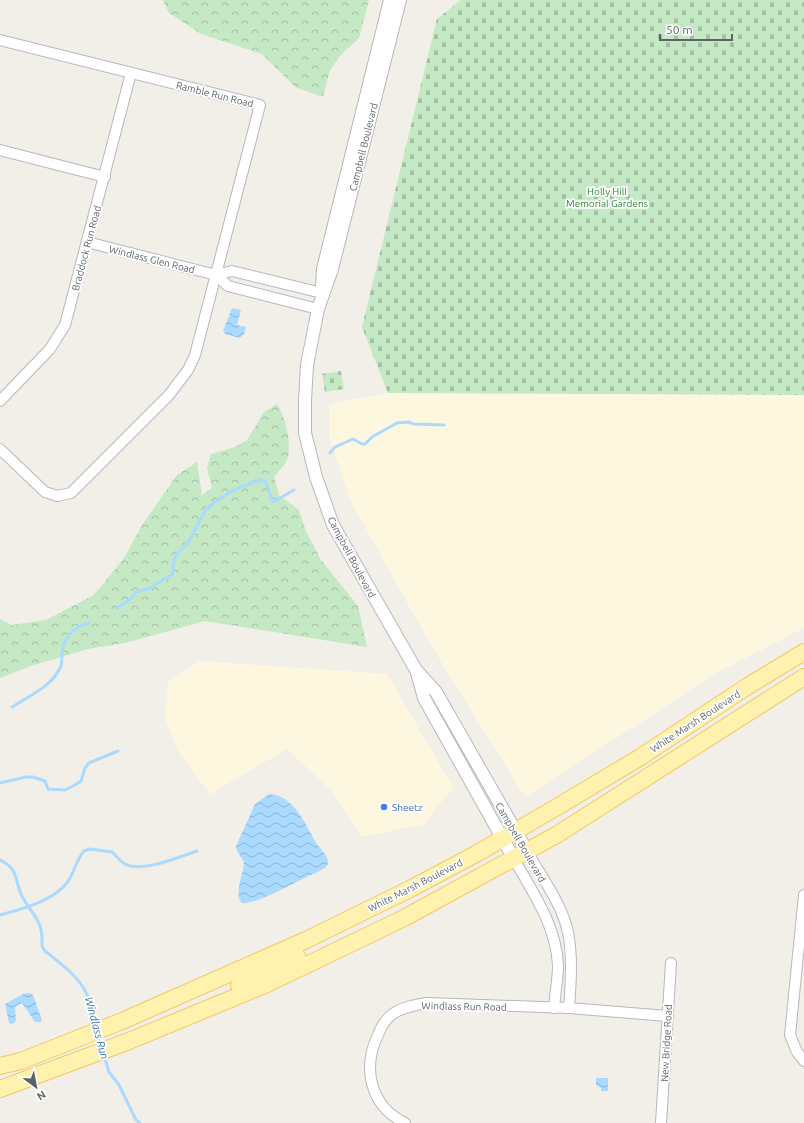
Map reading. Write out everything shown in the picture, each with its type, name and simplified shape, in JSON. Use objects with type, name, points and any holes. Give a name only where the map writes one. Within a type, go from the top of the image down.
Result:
[{"type":"main road","name":"White Marsh Boulevard","points":[[0,1066],[21,1060],[122,1022],[306,940],[410,889],[508,838],[639,758],[748,686],[804,652]]},
{"type":"main road","points":[[0,1089],[84,1059],[267,984],[404,918],[520,855],[621,795],[804,677]]},
{"type":"main road","points":[[181,1019],[216,997],[268,970],[421,896],[492,857],[508,838]]},
{"type":"street","name":"Campbell Boulevard","points":[[322,293],[323,269],[390,0]]},
{"type":"street","name":"Campbell Boulevard","points":[[400,0],[332,269],[322,293],[318,309],[307,365],[305,433],[316,478],[333,525],[416,670],[436,692],[508,838],[557,904],[566,926],[570,942],[569,1008]]},
{"type":"street","name":"Ramble Run Road","points":[[0,40],[260,105],[216,275]]},
{"type":"street","name":"Braddock Run Road","points":[[0,401],[50,349],[61,334],[68,317],[131,73]]},
{"type":"street","points":[[0,150],[105,177]]},
{"type":"street","name":"Windlass Glen Road","points":[[87,242],[216,275],[228,286],[318,309]]},
{"type":"street","name":"Windlass Glen Road","points":[[216,275],[232,271],[322,293]]},
{"type":"street","points":[[0,449],[45,492],[57,496],[71,493],[77,489],[169,395],[188,370],[195,355],[216,275]]},
{"type":"street","name":"Campbell Boulevard","points":[[520,855],[550,923],[554,937],[558,966],[554,1008]]},
{"type":"street","points":[[804,895],[790,1035],[804,1061]]},
{"type":"street","name":"New Bridge Road","points":[[661,1123],[671,963]]},
{"type":"street","name":"Windlass Run Road","points":[[405,1123],[392,1116],[378,1101],[371,1085],[370,1076],[372,1046],[382,1025],[393,1013],[404,1008],[426,1003],[569,1008],[667,1016]]},
{"type":"shaded area","points":[[388,393],[804,395],[804,628],[722,670],[525,797],[432,647],[351,502],[329,437],[329,404]]},
{"type":"shaded area","points":[[200,661],[387,674],[453,787],[424,824],[361,837],[331,790],[287,749],[210,794],[179,753],[165,718],[168,682]]},
{"type":"green space","points":[[163,0],[369,0],[359,38],[340,56],[330,70],[323,97],[295,87],[262,54],[201,34],[169,13]]},
{"type":"green space","name":"Holly Hill Memorial Gardens","points":[[461,0],[804,0],[804,395],[388,393],[362,327],[437,19]]},
{"type":"green space","points":[[341,371],[344,389],[325,392],[322,374]]},
{"type":"green space","points":[[277,404],[283,416],[289,441],[286,462],[274,477],[279,495],[299,510],[306,531],[321,560],[358,606],[367,647],[205,621],[125,643],[88,649],[31,666],[0,678],[0,619],[12,625],[46,620],[94,595],[124,558],[142,525],[177,475],[197,462],[202,495],[212,488],[207,468],[211,454],[235,447],[247,440],[264,412]]},
{"type":"water","points":[[232,308],[241,310],[237,325],[246,327],[244,334],[240,338],[225,334],[223,331]]},
{"type":"water","points":[[269,794],[278,796],[285,800],[298,812],[316,843],[325,854],[328,863],[325,868],[318,872],[259,900],[242,903],[239,889],[244,862],[237,851],[236,846],[255,804]]},
{"type":"water","points":[[30,993],[33,995],[42,1020],[41,1022],[35,1022],[22,1003],[15,1007],[16,1021],[12,1024],[9,1023],[5,1004],[23,994]]},
{"type":"water","points":[[596,1078],[608,1078],[608,1091],[601,1091],[601,1088],[596,1085]]},
{"type":"waterway","points":[[330,453],[335,447],[353,439],[365,444],[372,437],[397,423],[408,422],[414,424],[444,425]]},
{"type":"waterway","points":[[117,608],[132,598],[136,592],[148,589],[173,574],[173,564],[176,555],[188,543],[206,509],[212,504],[232,491],[259,480],[263,480],[266,483],[273,502],[294,490]]},
{"type":"waterway","points":[[12,707],[51,681],[61,666],[63,647],[67,638],[74,630],[89,623]]},
{"type":"waterway","points":[[0,783],[26,777],[33,777],[45,781],[48,789],[65,790],[81,781],[85,768],[89,763],[118,751]]},
{"type":"waterway","points":[[0,915],[19,910],[39,902],[57,892],[70,878],[84,851],[90,849],[112,852],[125,864],[141,867],[161,863],[197,851]]},
{"type":"waterway","name":"Windlass Run","points":[[0,860],[11,867],[16,876],[20,892],[40,925],[42,946],[44,950],[73,975],[85,990],[97,1026]]},
{"type":"waterway","name":"Windlass Run","points":[[104,1055],[109,1072],[119,1085],[136,1120],[140,1123]]},
{"type":"place","name":"Sheetz","points":[[384,807]]}]
